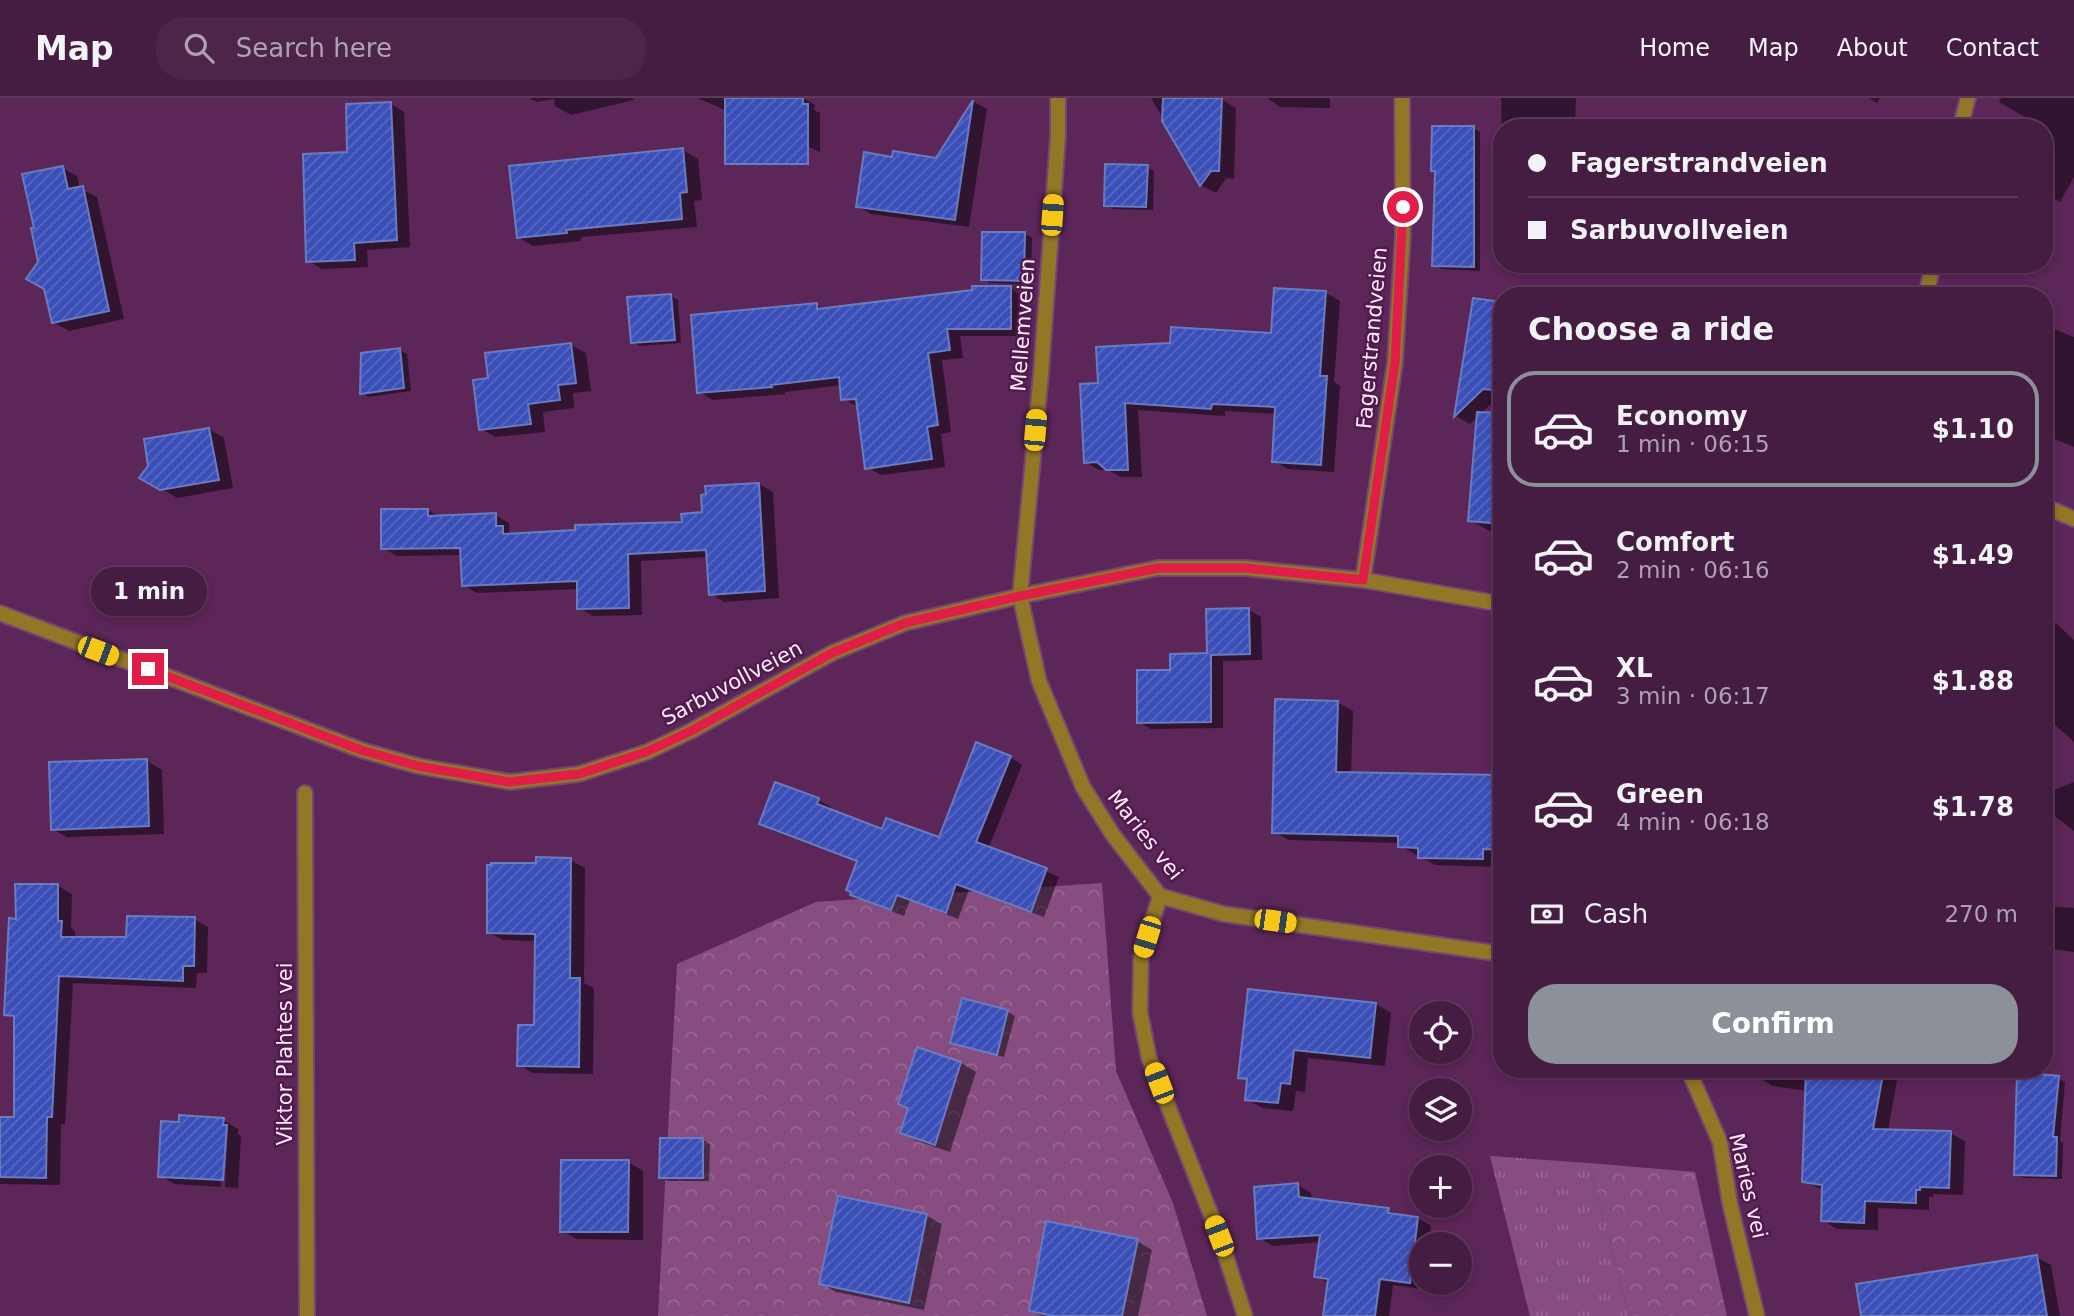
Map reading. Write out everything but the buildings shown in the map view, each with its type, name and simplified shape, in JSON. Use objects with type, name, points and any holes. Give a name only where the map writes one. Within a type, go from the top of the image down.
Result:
[{"type":"street","name":"Mellemveien","points":[[1020,596],[1041,374],[1058,136],[1058,98]]},
{"type":"street","name":"Fagerstrandveien","points":[[1363,580],[1395,362],[1403,234],[1402,98]]},
{"type":"street","points":[[1962,119],[1968,98]]},
{"type":"street","points":[[2053,510],[2074,519]]},
{"type":"street","name":"Sarbuvollveien","points":[[0,614],[361,750],[418,766],[509,782],[579,774],[646,752],[691,731],[832,653],[905,623],[1158,568],[1245,568],[1363,580],[1493,602]]},
{"type":"street","name":"Maries vei","points":[[1020,596],[1039,681],[1083,787],[1113,835],[1160,896],[1224,914],[1493,953]]},
{"type":"street","name":"Viktor Plahtes vei","points":[[305,793],[307,1316]]},
{"type":"street","points":[[1160,896],[1141,958],[1140,1012],[1149,1058],[1219,1236],[1245,1316]]},
{"type":"street","name":"Maries vei","points":[[1692,1078],[1720,1142],[1730,1205],[1757,1316]]},
{"type":"green space","points":[[1102,883],[1116,1071],[1173,1203],[1207,1316],[658,1316],[677,964],[816,902]]},
{"type":"green space","points":[[1490,1156],[1589,1163],[1629,1316],[1530,1316]]},
{"type":"green space","points":[[1589,1163],[1695,1172],[1727,1316],[1629,1316]]},
{"type":"route","points":[[148,669],[361,750],[418,766],[509,782],[579,774],[646,752],[691,731],[832,653],[905,623],[1158,568],[1245,568],[1363,580],[1395,362],[1403,207]]}]
